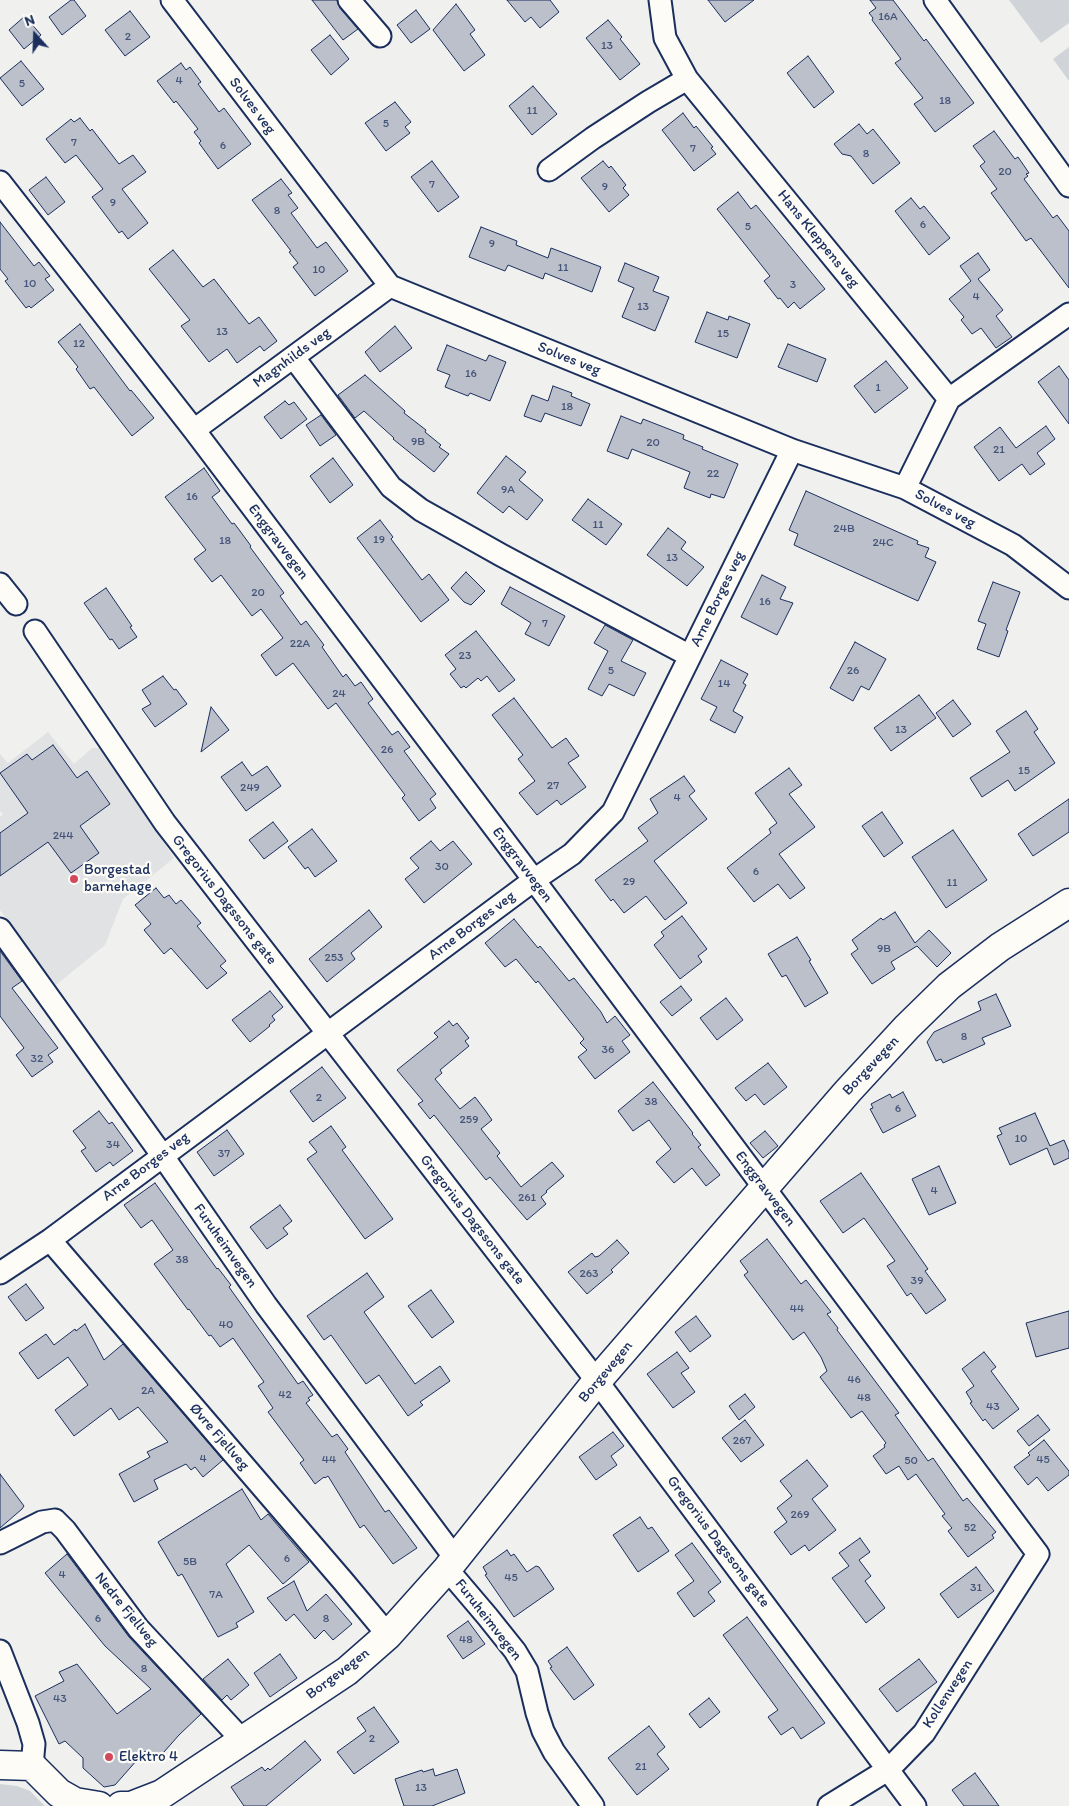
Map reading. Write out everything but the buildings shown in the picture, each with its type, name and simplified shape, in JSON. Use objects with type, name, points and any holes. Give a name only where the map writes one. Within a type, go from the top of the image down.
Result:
[{"type":"street","name":"Solves veg","points":[[172,0],[390,286],[792,450],[905,488],[1013,545],[1069,588]]},
{"type":"street","points":[[349,0],[380,36]]},
{"type":"street","name":"Hans Kleppens veg","points":[[660,0],[665,38],[687,79],[949,399]]},
{"type":"street","points":[[934,0],[1069,186]]},
{"type":"street","points":[[550,170],[593,138],[687,79]]},
{"type":"street","name":"Enggravvegen","points":[[0,182],[194,430],[534,880],[1038,1554]]},
{"type":"street","name":"Magnhilds veg","points":[[194,430],[390,286]]},
{"type":"street","points":[[905,488],[949,399],[1069,314]]},
{"type":"street","points":[[294,358],[391,487],[421,510],[501,556],[690,656]]},
{"type":"street","name":"Arne Borges veg","points":[[0,1273],[50,1240],[162,1155],[534,880],[572,854],[613,812],[792,450]]},
{"type":"street","points":[[0,584],[16,604]]},
{"type":"street","name":"Gregorius Dagssons gate","points":[[35,631],[165,823],[597,1381],[889,1769],[914,1806]]},
{"type":"street","name":"Borgevegen","points":[[120,1806],[131,1806],[162,1794],[347,1670],[388,1635],[451,1564],[597,1381],[848,1091],[907,1027],[948,986],[1000,947],[1069,903]]},
{"type":"street","name":"Furuheimvegen","points":[[0,929],[487,1616],[515,1651],[527,1671],[536,1713],[543,1731],[554,1752],[593,1806]]},
{"type":"street","name":"Øvre Fjellveg","points":[[50,1240],[344,1581],[388,1635]]},
{"type":"street","name":"Nedre Fjellveg","points":[[0,1543],[42,1522],[55,1520],[65,1530],[138,1628],[243,1741]]},
{"type":"street","name":"Kollenvegen","points":[[829,1806],[889,1769],[924,1733],[1038,1554]]},
{"type":"street","points":[[0,1651],[28,1723],[34,1744],[32,1766]]},
{"type":"street","points":[[0,1765],[32,1766],[59,1793],[83,1805]]},
{"type":"shaded area","points":[[1009,0],[1069,0],[1069,23],[1041,43]]},
{"type":"shaded area","points":[[1069,47],[1069,81],[1053,59]]},
{"type":"shaded area","name":"Borgestad barnehage","points":[[48,732],[74,764],[92,748],[102,748],[174,858],[123,899],[105,945],[56,985],[0,910],[0,817],[3,814],[0,811],[0,754],[8,763]]},
{"type":"shaded area","points":[[0,1784],[17,1786],[30,1791],[45,1806],[0,1806]]},
{"type":"place","name":"Borgestad barnehage","points":[[74,879]]},
{"type":"place","name":"Elektro 4","points":[[109,1757]]}]
